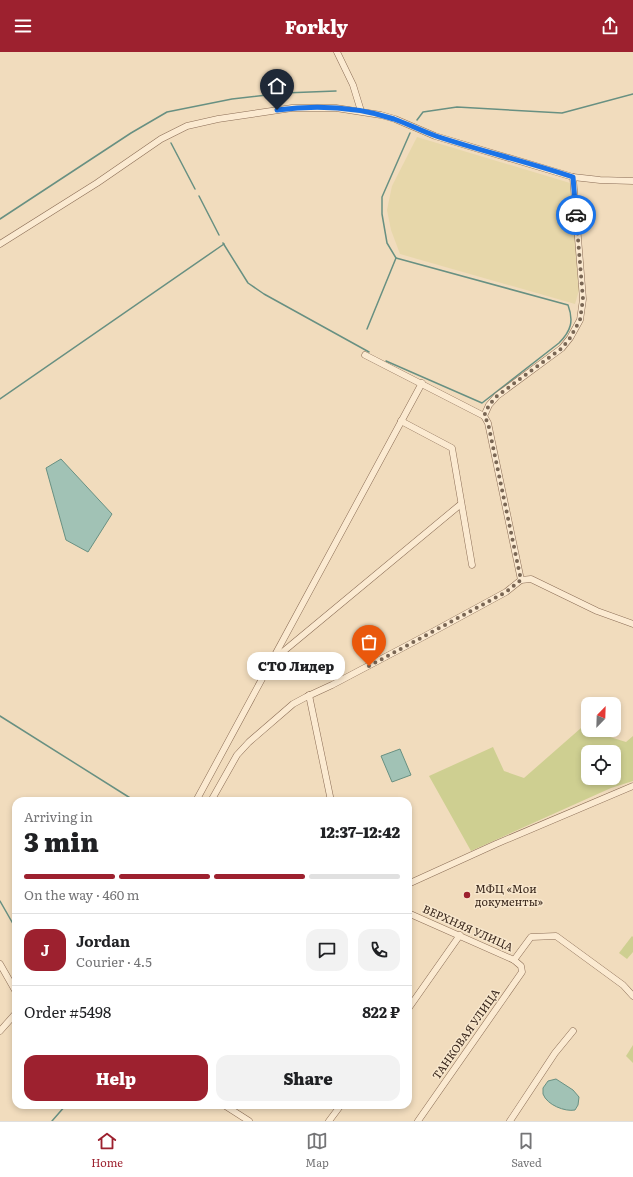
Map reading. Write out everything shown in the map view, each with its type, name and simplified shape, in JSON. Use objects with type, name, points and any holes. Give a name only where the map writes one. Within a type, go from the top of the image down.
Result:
[{"type":"street","points":[[337,52],[353,85],[361,111]]},
{"type":"street","points":[[0,244],[161,139],[187,126],[218,119],[292,108],[336,108],[361,111],[395,119],[435,136],[573,177],[633,181]]},
{"type":"street","points":[[484,416],[489,405],[497,396],[562,348],[570,338],[580,320],[583,299],[573,177]]},
{"type":"street","points":[[364,355],[422,383],[484,416],[488,423],[521,580]]},
{"type":"street","points":[[198,797],[422,383]]},
{"type":"street","points":[[401,421],[452,448],[472,565]]},
{"type":"street","points":[[270,663],[461,504]]},
{"type":"street","points":[[213,797],[237,754],[293,704],[394,653],[506,592],[521,580],[531,579],[597,611],[633,624]]},
{"type":"street","points":[[309,695],[330,797]]},
{"type":"street","points":[[412,882],[496,844],[633,786]]},
{"type":"street","name":"ВЕРХНЯЯ УЛИЦА","points":[[412,915],[514,960],[531,937],[556,936],[623,986],[633,996]]},
{"type":"street","points":[[412,1003],[460,935]]},
{"type":"street","name":"ТАНКОВАЯ УЛИЦА","points":[[418,1121],[522,972],[521,966],[514,960]]},
{"type":"street","points":[[0,964],[12,985]]},
{"type":"street","points":[[0,1031],[12,1018]]},
{"type":"street","points":[[510,1121],[555,1053],[573,1031]]},
{"type":"street","points":[[235,1109],[249,1121]]},
{"type":"street","points":[[330,1121],[338,1109]]},
{"type":"shaded area","points":[[417,137],[570,183],[579,290],[575,304],[400,254],[391,230],[387,210],[392,186]]},
{"type":"shaded area","points":[[61,459],[112,514],[88,552],[66,540],[46,468]]},
{"type":"shaded area","points":[[400,749],[411,775],[392,782],[381,756]]},
{"type":"shaded area","points":[[556,1079],[573,1090],[579,1097],[578,1105],[575,1110],[566,1110],[557,1107],[545,1098],[543,1088],[548,1081]]},
{"type":"green space","points":[[581,728],[581,737],[610,737],[626,742],[633,736],[633,781],[621,785],[621,745],[581,745],[581,785],[620,785],[471,851],[429,776],[493,747],[504,771],[524,778]]},
{"type":"green space","points":[[632,936],[633,952],[627,959],[619,953]]},
{"type":"green space","points":[[633,1045],[633,1063],[626,1056]]},
{"type":"waterway","points":[[0,219],[131,133],[167,112],[232,99],[284,93],[336,91]]},
{"type":"waterway","points":[[417,120],[423,112],[457,107],[562,113],[633,94]]},
{"type":"waterway","points":[[386,361],[482,403],[559,343],[569,330],[571,321],[568,305],[396,258],[387,243],[382,214],[382,197],[410,133]]},
{"type":"waterway","points":[[171,143],[195,189]]},
{"type":"waterway","points":[[199,196],[219,235]]},
{"type":"waterway","points":[[223,243],[248,283],[264,294],[369,352]]},
{"type":"waterway","points":[[0,399],[224,244]]},
{"type":"waterway","points":[[367,329],[396,258]]},
{"type":"waterway","points":[[0,716],[129,797]]},
{"type":"waterway","points":[[0,901],[12,922]]},
{"type":"waterway","points":[[52,1121],[62,1109]]},
{"type":"way so far","points":[[369,666],[506,592],[521,580],[488,423],[484,416],[489,405],[497,396],[562,348],[570,338],[580,320],[583,299],[576,215]]},
{"type":"place","name":"СТО Лидер","points":[[369,666]]},
{"type":"place","name":"МФЦ «Мои документы»","points":[[467,895]]},
{"type":"route","points":[[277,110],[292,108],[336,108],[382,115],[435,136],[573,177],[576,215]]}]
